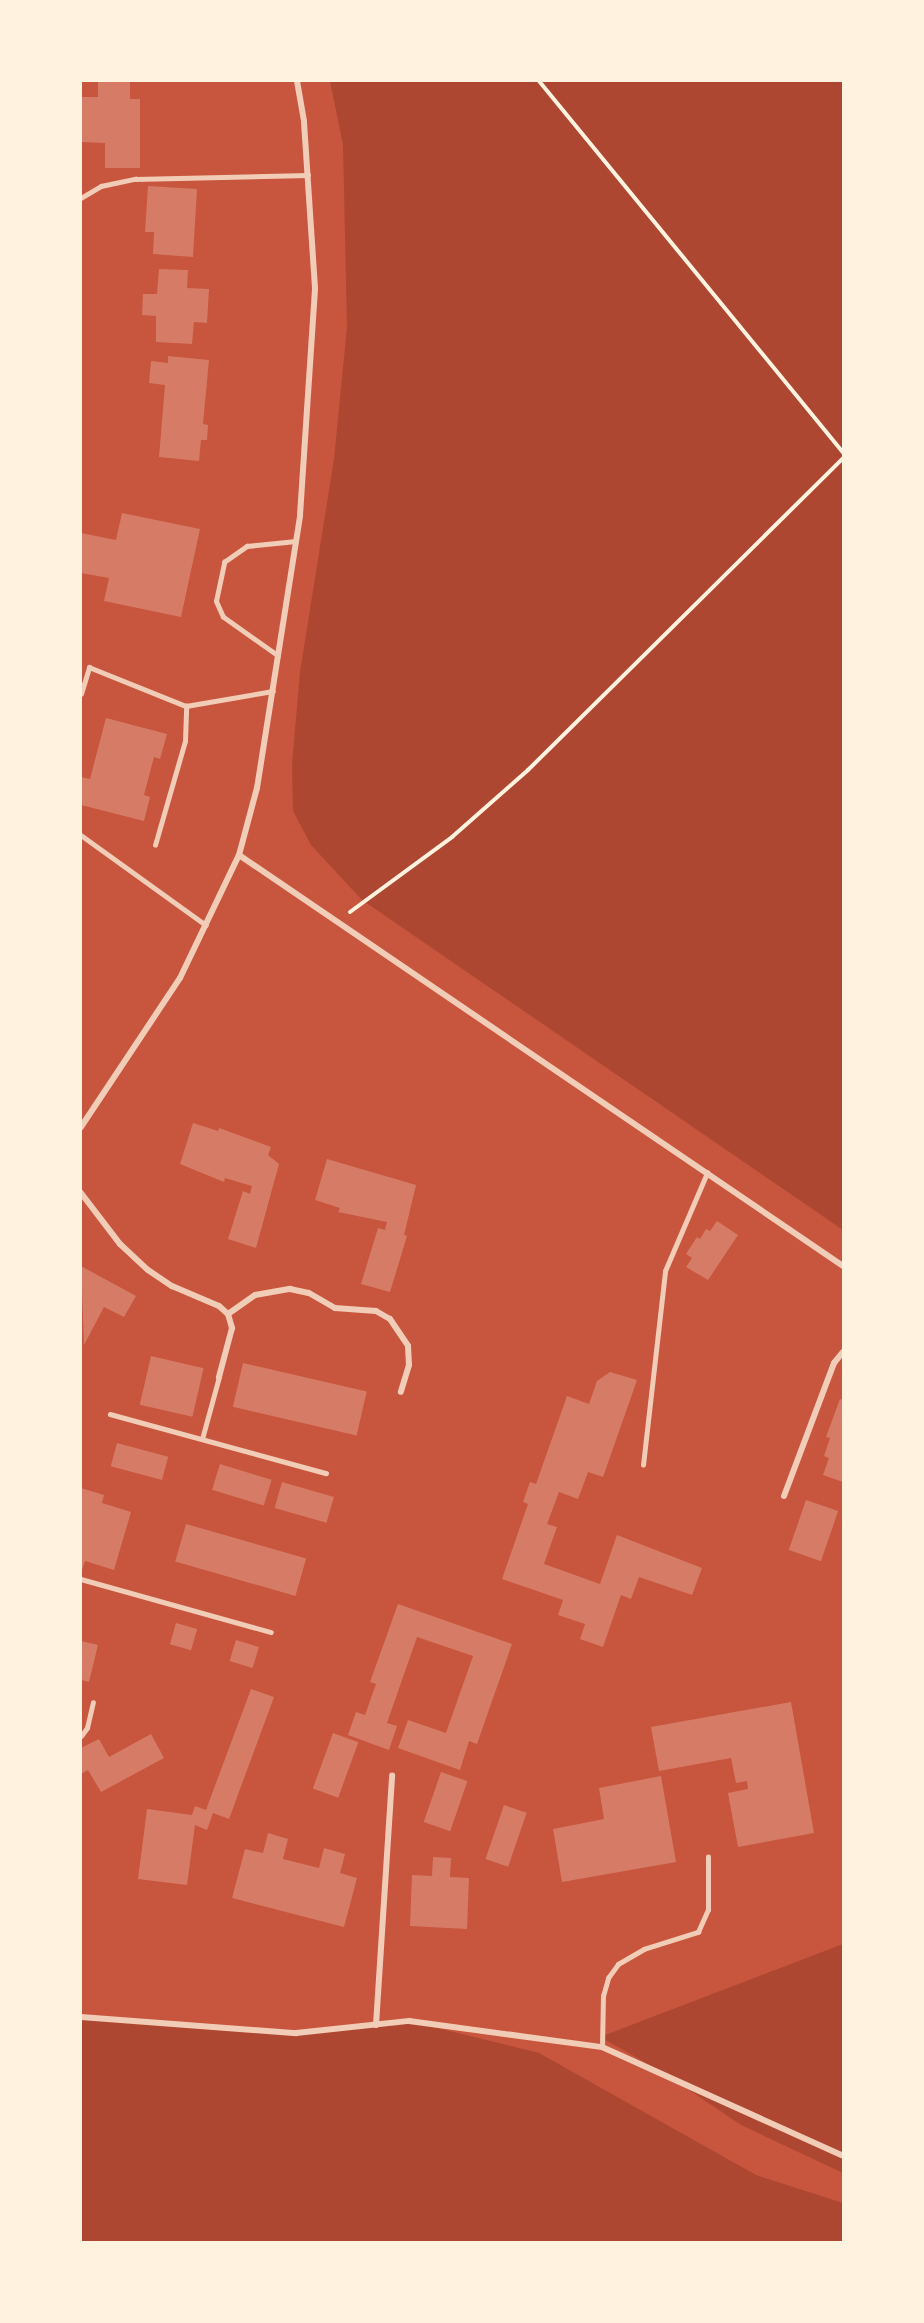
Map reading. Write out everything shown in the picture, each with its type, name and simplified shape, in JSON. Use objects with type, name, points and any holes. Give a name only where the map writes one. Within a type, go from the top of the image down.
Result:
[{"type":"street","points":[[81,1127],[180,978],[239,855],[257,788],[296,541],[315,288],[308,175],[297,81]]},
{"type":"street","points":[[239,855],[843,1266]]},
{"type":"street","points":[[81,1193],[120,1244],[148,1270],[172,1287],[219,1306],[228,1314],[232,1328],[219,1377]]},
{"type":"street","points":[[228,1314],[255,1295],[290,1289],[309,1293],[335,1308],[376,1311],[390,1319],[408,1347],[409,1365],[401,1392]]},
{"type":"street","points":[[784,1496],[834,1363],[843,1352]]},
{"type":"street","points":[[376,2025],[392,1776]]},
{"type":"street","points":[[81,2017],[296,2033],[409,2021],[602,2047],[843,2156]]},
{"type":"lane","points":[[81,198],[101,186],[135,179],[308,175]]},
{"type":"lane","points":[[278,656],[224,617],[216,601],[224,562],[247,546],[296,541]]},
{"type":"lane","points":[[81,664],[186,706],[273,691]]},
{"type":"lane","points":[[81,694],[88,667]]},
{"type":"lane","points":[[155,845],[184,741],[186,706]]},
{"type":"lane","points":[[81,835],[206,925]]},
{"type":"lane","points":[[643,1466],[665,1271],[707,1173]]},
{"type":"lane","points":[[202,1439],[219,1377]]},
{"type":"lane","points":[[110,1413],[326,1473]]},
{"type":"lane","points":[[81,1579],[271,1632]]},
{"type":"lane","points":[[81,1736],[87,1728],[93,1702]]},
{"type":"lane","points":[[602,2047],[603,1996],[608,1978],[618,1964],[644,1948],[698,1932],[708,1910],[708,1857]]},
{"type":"path","points":[[539,81],[843,452]]},
{"type":"path","points":[[337,921],[452,837],[528,770],[843,458]]},
{"type":"shaded area","points":[[330,81],[843,81],[843,1230],[362,900],[311,845],[293,811],[292,765],[300,672],[334,459],[347,327],[343,145]]},
{"type":"shaded area","points":[[843,1944],[843,2173],[741,2125],[664,2073],[600,2037]]},
{"type":"shaded area","points":[[81,2017],[296,2033],[409,2021],[539,2053],[756,2175],[843,2203],[843,2242],[81,2242]]},
{"type":"building","points":[[98,82],[130,82],[130,99],[140,99],[140,168],[105,168],[105,143],[81,142],[81,97],[98,97]]},
{"type":"building","points":[[148,186],[197,189],[193,257],[153,254],[154,232],[145,232]]},
{"type":"building","points":[[159,269],[188,270],[187,288],[209,289],[207,323],[194,322],[192,344],[156,342],[156,316],[142,315],[143,294],[157,294]]},
{"type":"building","points":[[168,356],[209,360],[203,424],[208,425],[207,440],[201,440],[199,461],[159,457],[165,385],[149,383],[151,361],[168,363]]},
{"type":"building","points":[[122,513],[200,529],[181,617],[104,601],[109,578],[81,573],[81,533],[116,540]]},
{"type":"building","points":[[106,718],[167,734],[160,759],[154,757],[144,795],[150,797],[144,821],[81,805],[81,777],[90,779]]},
{"type":"building","points":[[193,1123],[218,1131],[219,1128],[271,1147],[268,1155],[279,1164],[256,1248],[228,1239],[243,1191],[250,1194],[252,1186],[225,1178],[224,1182],[180,1164]]},
{"type":"building","points":[[327,1159],[416,1185],[404,1235],[407,1236],[390,1292],[361,1284],[378,1228],[385,1230],[387,1222],[338,1212],[340,1208],[315,1200]]},
{"type":"building","points":[[717,1221],[738,1235],[708,1280],[686,1267],[692,1258],[686,1254],[697,1237],[700,1239],[706,1229],[710,1231]]},
{"type":"building","points":[[81,1266],[136,1296],[124,1317],[104,1307],[84,1345]]},
{"type":"building","points":[[151,1356],[204,1368],[192,1417],[140,1405]]},
{"type":"building","points":[[243,1363],[367,1392],[357,1435],[233,1407]]},
{"type":"building","points":[[610,1372],[637,1380],[603,1477],[588,1472],[578,1499],[559,1492],[547,1524],[557,1527],[544,1564],[600,1584],[617,1535],[702,1568],[692,1595],[639,1577],[631,1599],[621,1595],[603,1647],[580,1639],[585,1624],[558,1615],[563,1600],[502,1579],[528,1504],[523,1502],[530,1482],[536,1484],[567,1396],[589,1404],[597,1381]]},
{"type":"building","points":[[840,1399],[843,1400],[843,1482],[823,1475],[829,1458],[824,1456],[830,1438],[826,1437]]},
{"type":"building","points":[[117,1443],[168,1457],[162,1480],[111,1466]]},
{"type":"building","points":[[220,1464],[272,1480],[264,1506],[212,1490]]},
{"type":"building","points":[[282,1482],[334,1497],[326,1523],[275,1508]]},
{"type":"building","points":[[81,1488],[104,1495],[102,1503],[131,1512],[114,1570],[85,1561],[81,1573]]},
{"type":"building","points":[[806,1500],[838,1511],[821,1561],[789,1550]]},
{"type":"building","points":[[186,1524],[306,1558],[295,1596],[175,1561]]},
{"type":"building","points":[[398,1604],[512,1644],[477,1744],[469,1741],[460,1770],[398,1748],[408,1720],[446,1733],[473,1656],[417,1637],[387,1723],[397,1726],[389,1750],[348,1735],[356,1712],[365,1715],[376,1684],[370,1682]]},
{"type":"building","points":[[176,1623],[197,1629],[191,1650],[170,1644]]},
{"type":"building","points":[[236,1640],[259,1647],[253,1668],[230,1661]]},
{"type":"building","points":[[81,1641],[98,1645],[89,1682],[81,1680]]},
{"type":"building","points":[[251,1689],[274,1697],[229,1819],[213,1813],[207,1830],[195,1825],[187,1885],[138,1879],[147,1809],[192,1815],[195,1806],[206,1810]]},
{"type":"building","points":[[791,1702],[814,1833],[738,1847],[728,1793],[748,1789],[747,1781],[736,1783],[731,1758],[659,1771],[651,1727]]},
{"type":"building","points":[[333,1733],[358,1742],[338,1798],[313,1788]]},
{"type":"building","points":[[151,1734],[164,1758],[101,1792],[88,1770],[81,1774],[81,1748],[99,1739],[109,1757]]},
{"type":"building","points":[[441,1772],[467,1781],[450,1831],[424,1822]]},
{"type":"building","points":[[661,1776],[676,1862],[562,1882],[553,1829],[604,1819],[599,1788]]},
{"type":"building","points":[[504,1805],[527,1813],[508,1867],[485,1859]]},
{"type":"building","points":[[268,1833],[288,1839],[283,1859],[319,1868],[324,1848],[345,1854],[340,1873],[357,1878],[344,1927],[232,1898],[245,1849],[263,1853]]},
{"type":"building","points":[[433,1857],[451,1858],[450,1877],[469,1878],[467,1929],[410,1926],[412,1875],[432,1876]]}]
